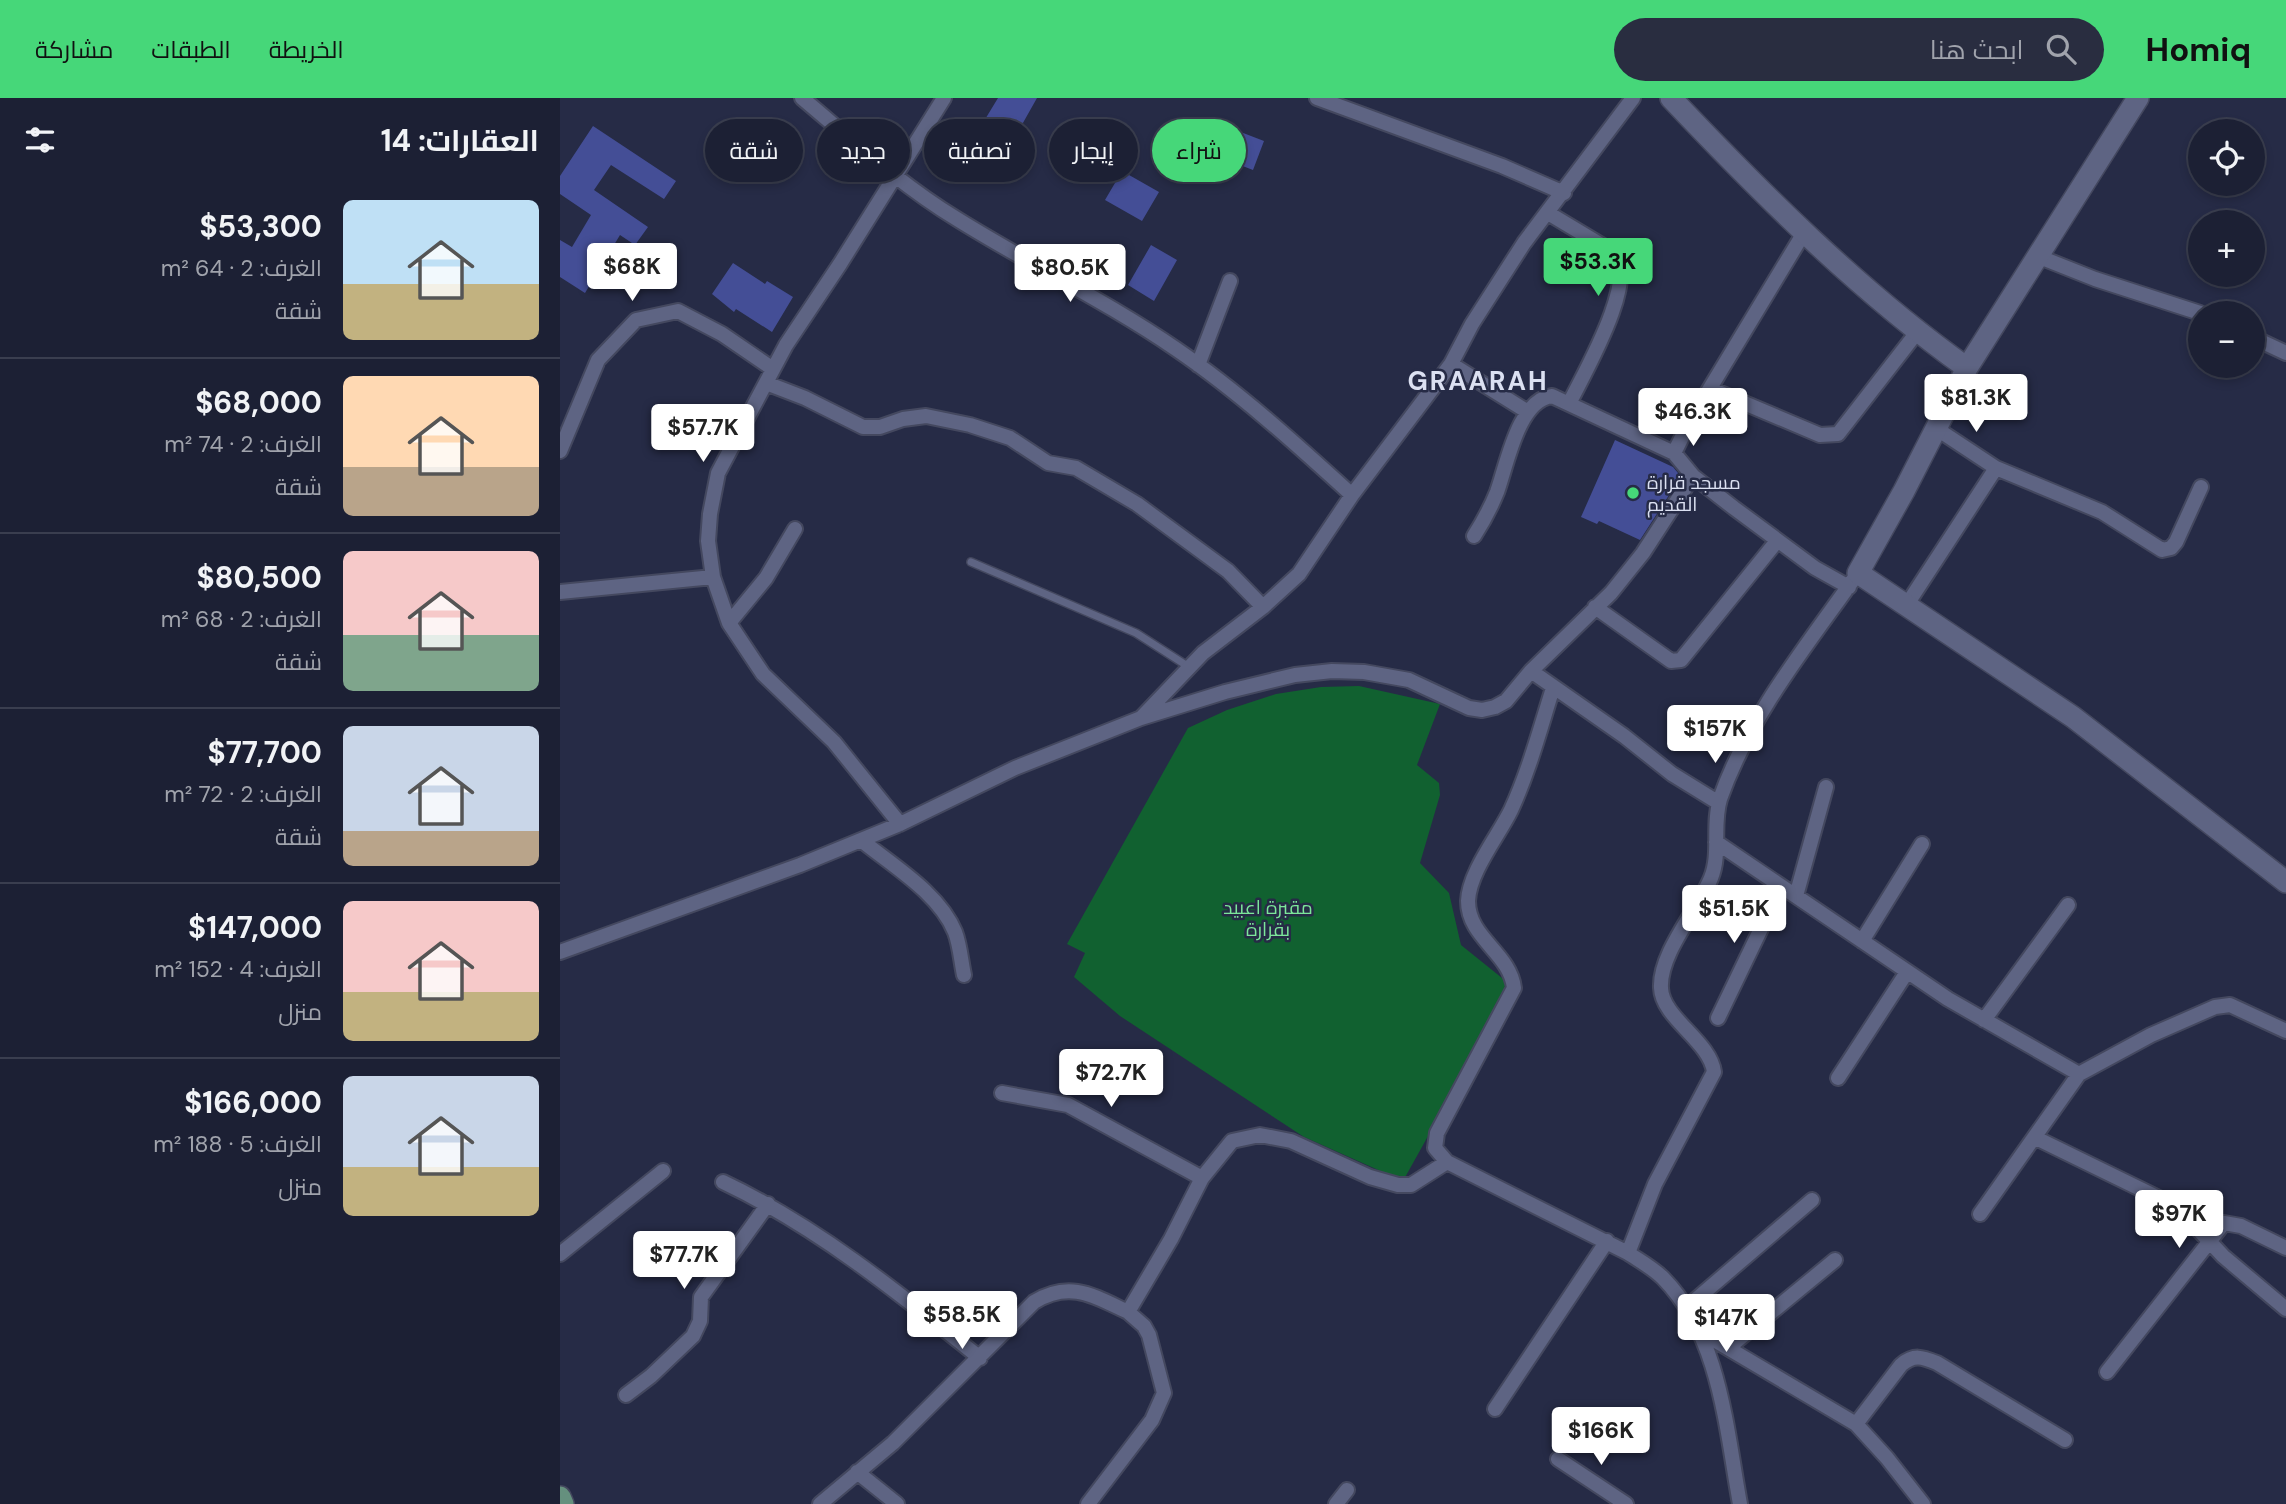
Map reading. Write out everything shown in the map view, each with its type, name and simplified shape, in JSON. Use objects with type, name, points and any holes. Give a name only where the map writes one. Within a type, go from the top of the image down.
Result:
[{"type":"main road","points":[[560,1497],[563,1504]]},
{"type":"street","points":[[802,98],[827,119]]},
{"type":"street","points":[[910,152],[944,98]]},
{"type":"street","points":[[1317,98],[1502,166],[1564,193]]},
{"type":"street","points":[[1141,718],[1203,653],[1263,607],[1298,574],[1352,495],[1451,364],[1499,280],[1633,98]]},
{"type":"street","points":[[1671,98],[1805,231],[1918,331],[1967,368]]},
{"type":"street","points":[[1628,1253],[1655,1184],[1714,1072],[1709,1057],[1666,1004],[1661,991],[1667,961],[1714,871],[1719,803],[1733,767],[1753,730],[1815,633],[1854,580],[1937,429],[1967,368],[2138,98]]},
{"type":"street","points":[[891,182],[786,345],[718,473],[708,541],[713,576],[729,623],[763,674],[834,742],[900,824]]},
{"type":"street","points":[[904,182],[955,218],[1122,314],[1198,365],[1286,435],[1352,495]]},
{"type":"street","points":[[1548,213],[1613,252],[1618,257],[1621,270],[1605,331],[1570,402]]},
{"type":"street","points":[[1674,453],[1805,231]]},
{"type":"street","points":[[2037,256],[2095,279],[2188,309]]},
{"type":"street","points":[[1198,365],[1230,281]]},
{"type":"street","points":[[560,451],[598,360],[636,320],[678,311],[722,334],[773,369]]},
{"type":"street","points":[[1711,389],[1820,435],[1838,434],[1918,331]]},
{"type":"street","points":[[2265,343],[2286,353]]},
{"type":"street","points":[[1451,364],[1528,412]]},
{"type":"street","points":[[766,383],[805,398],[863,427],[926,416],[970,425],[1010,438],[1048,463],[1076,468],[1137,504],[1228,570],[1263,607]]},
{"type":"street","points":[[1474,536],[1498,491],[1507,460],[1528,412],[1534,403],[1546,397],[1559,397],[1674,453],[1693,476],[1815,568],[1854,580],[1906,606],[2073,717],[2286,882]]},
{"type":"street","points":[[1937,429],[1996,468],[2102,512],[2162,550],[2171,548],[2176,542],[2201,486]]},
{"type":"street","points":[[1906,606],[1996,468]]},
{"type":"street","points":[[560,953],[861,840],[1016,768],[1141,718],[1259,683],[1332,671],[1363,672],[1409,680],[1469,708],[1482,710],[1506,701],[1531,671],[1611,593],[1643,553],[1693,476]]},
{"type":"street","points":[[729,623],[766,578],[794,529]]},
{"type":"street","points":[[1595,607],[1671,661],[1681,660],[1777,541]]},
{"type":"street","points":[[560,592],[713,576]]},
{"type":"street","points":[[1531,671],[1624,736],[1672,774],[1719,803]]},
{"type":"street","points":[[1553,688],[1511,810],[1474,880],[1468,900],[1478,933],[1513,976],[1514,988],[1437,1133],[1436,1148],[1447,1162],[1607,1241],[1662,1277],[1686,1308],[1709,1356],[1740,1504]]},
{"type":"street","points":[[1796,896],[1826,788]]},
{"type":"street","points":[[861,840],[932,899],[948,918],[957,935],[964,975]]},
{"type":"street","points":[[1716,842],[1907,972],[2079,1074]]},
{"type":"street","points":[[1862,941],[1922,844]]},
{"type":"street","points":[[1718,1018],[1781,887]]},
{"type":"street","points":[[1984,1020],[2068,905]]},
{"type":"street","points":[[1838,1078],[1907,972]]},
{"type":"street","points":[[1980,1214],[2079,1074],[2151,1035],[2216,1007],[2230,1005],[2286,1031]]},
{"type":"street","points":[[1002,1093],[1068,1105],[1202,1178]]},
{"type":"street","points":[[1128,1312],[1171,1239],[1202,1178],[1232,1141],[1260,1135],[1291,1141],[1370,1177],[1398,1185],[1411,1185],[1447,1162]]},
{"type":"street","points":[[2036,1138],[2167,1202],[2183,1213],[2244,1275],[2286,1309]]},
{"type":"street","points":[[560,1254],[663,1171]]},
{"type":"street","points":[[723,1182],[768,1204],[902,1295],[980,1358]]},
{"type":"street","points":[[1686,1308],[1812,1200]]},
{"type":"street","points":[[626,1395],[651,1376],[693,1336],[700,1321],[701,1297],[768,1204]]},
{"type":"street","points":[[2107,1372],[2220,1226],[2228,1222],[2286,1248]]},
{"type":"street","points":[[1496,1409],[1607,1241]]},
{"type":"street","points":[[1728,1348],[1835,1260]]},
{"type":"street","points":[[820,1504],[893,1443],[1034,1302],[1060,1290],[1074,1290],[1128,1312],[1144,1326],[1149,1335],[1164,1393],[1152,1420],[1088,1504]]},
{"type":"street","points":[[1699,1331],[1856,1424],[1923,1504]]},
{"type":"street","points":[[1856,1424],[1901,1365],[1910,1357],[1920,1356],[1937,1363],[2065,1440]]},
{"type":"street","points":[[1558,1459],[1626,1504]]},
{"type":"street","points":[[858,1472],[897,1504]]},
{"type":"street","points":[[1336,1504],[1347,1490]]},
{"type":"lane","points":[[971,562],[1136,633],[1190,667]]},
{"type":"green space","name":"مقبرة اعبيد بقرارة","points":[[1359,686],[1440,704],[1417,765],[1439,783],[1440,795],[1420,863],[1449,893],[1461,945],[1507,982],[1481,1041],[1403,1181],[1304,1137],[1120,1016],[1074,977],[1085,953],[1067,944],[1188,728],[1227,710],[1276,694],[1321,687]]},
{"type":"building","points":[[998,98],[1037,98],[1025,119],[985,119]]},
{"type":"building","points":[[593,126],[676,181],[664,199],[611,165],[594,190],[648,227],[635,245],[620,235],[585,293],[560,277],[560,240],[572,247],[591,215],[560,194],[560,176]]},
{"type":"building","points":[[1246,134],[1264,141],[1253,170],[1246,167]]},
{"type":"building","points":[[1138,180],[1159,192],[1142,221],[1105,200],[1116,182]]},
{"type":"building","points":[[1151,245],[1177,260],[1154,301],[1128,285]]},
{"type":"building","points":[[733,263],[765,284],[767,281],[793,297],[772,332],[736,309],[734,312],[712,294]]},
{"type":"building","points":[[1615,440],[1673,467],[1678,473],[1671,492],[1640,540],[1599,521],[1597,524],[1581,517]]},
{"type":"place","name":"مسجد قرارة القديم","points":[[1633,493]]},
{"type":"district","name":"GRAARAH","points":[[1478,381]]}]
